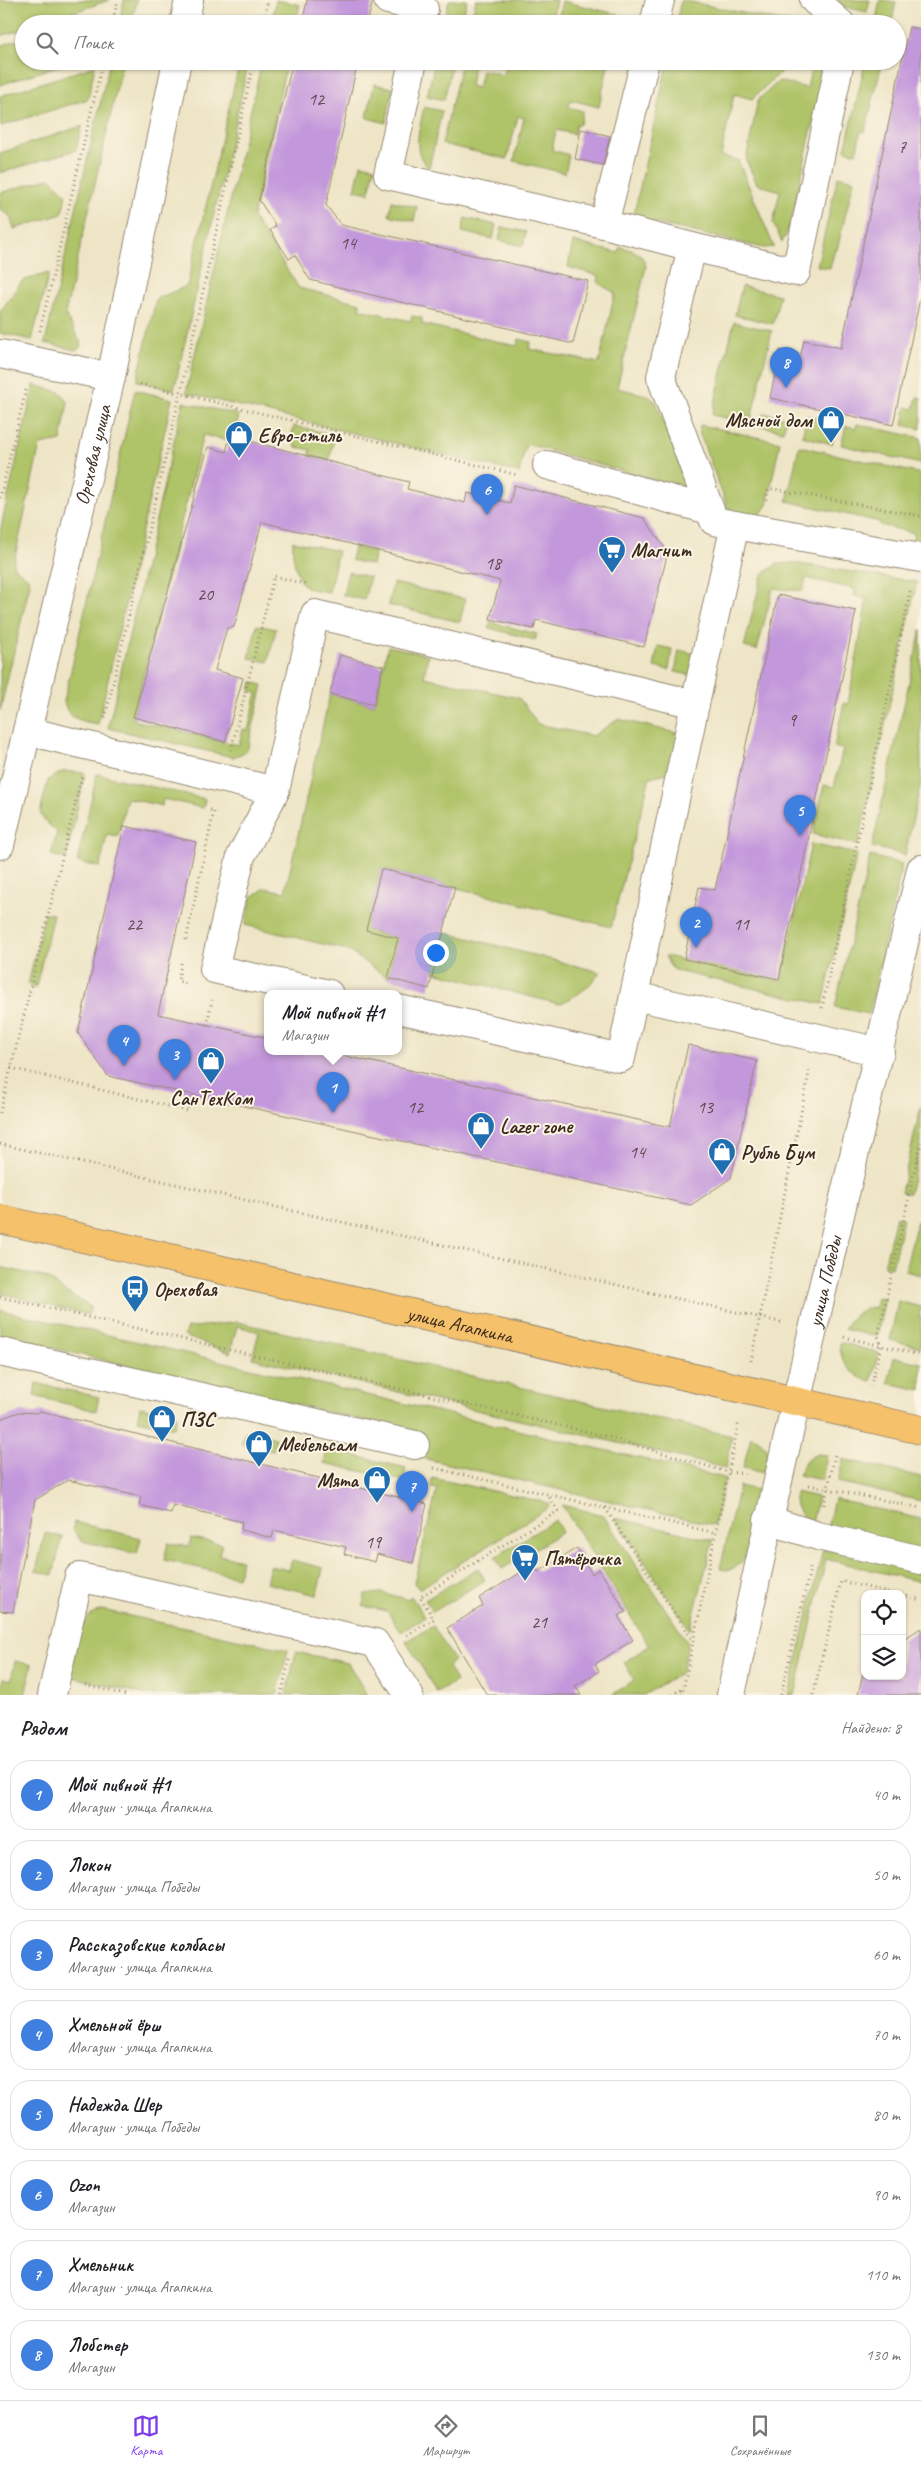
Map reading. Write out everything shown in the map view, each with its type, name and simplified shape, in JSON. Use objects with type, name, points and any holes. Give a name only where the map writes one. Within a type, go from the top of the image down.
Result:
[{"type":"main road","name":"улица Агапкина","points":[[0,1220],[921,1430]]},
{"type":"street","points":[[186,15],[189,0]]},
{"type":"street","points":[[388,0],[424,11]]},
{"type":"street","points":[[656,15],[660,0]]},
{"type":"street","points":[[814,0],[831,15]]},
{"type":"street","name":"Ореховая улица","points":[[0,845],[111,377],[175,70]]},
{"type":"street","points":[[411,70],[388,175],[604,224],[796,272],[838,70]]},
{"type":"street","points":[[604,224],[643,70]]},
{"type":"street","points":[[692,247],[661,377],[714,521],[921,558]]},
{"type":"street","points":[[0,354],[111,377]]},
{"type":"street","points":[[547,466],[709,510]]},
{"type":"street","points":[[402,1010],[621,1058],[695,704],[735,525]]},
{"type":"street","points":[[311,990],[214,969],[240,856],[275,790],[315,614],[695,704]]},
{"type":"street","points":[[27,731],[275,790]]},
{"type":"street","name":"улица Победы","points":[[731,1695],[768,1520],[917,903],[921,869]]},
{"type":"street","points":[[635,996],[880,1052]]},
{"type":"street","points":[[0,1352],[415,1445]]},
{"type":"street","points":[[768,1520],[818,1536],[921,1560]]},
{"type":"street","points":[[52,1695],[79,1577],[375,1643],[409,1695]]},
{"type":"path","points":[[114,15],[118,0]]},
{"type":"path","points":[[264,15],[268,0]]},
{"type":"path","points":[[0,498],[101,70]]},
{"type":"path","points":[[0,1113],[89,745],[103,725],[180,395],[252,70]]},
{"type":"path","points":[[111,377],[522,476]]},
{"type":"path","points":[[81,777],[91,780]]},
{"type":"path","points":[[186,943],[214,811],[205,808]]},
{"type":"path","points":[[182,962],[178,981],[196,986]]},
{"type":"path","points":[[207,1025],[212,998]]},
{"type":"path","points":[[11,1068],[188,1111],[192,1094]]},
{"type":"path","points":[[871,1386],[881,1346],[878,1336],[921,1142]]},
{"type":"path","points":[[0,1144],[921,1355]]},
{"type":"path","points":[[0,1297],[601,1435],[728,1472],[778,1478],[921,1508]]},
{"type":"path","points":[[781,1695],[836,1454]]},
{"type":"path","points":[[682,1695],[728,1472]]},
{"type":"path","points":[[400,1639],[434,1619],[420,1597],[558,1511],[548,1495]]},
{"type":"path","points":[[605,1508],[693,1641]]},
{"type":"path","points":[[813,1695],[841,1581],[878,1590]]},
{"type":"path","points":[[906,1597],[921,1600]]},
{"type":"path","points":[[672,1695],[683,1688]]},
{"type":"green space","points":[[0,0],[110,0],[65,15],[15,15],[15,32],[0,36]]},
{"type":"green space","points":[[124,0],[137,0],[133,15],[121,15]]},
{"type":"green space","points":[[276,0],[300,5],[297,15],[273,15]]},
{"type":"green space","points":[[449,0],[467,0],[463,15],[446,13]]},
{"type":"green space","points":[[476,0],[556,0],[553,15],[472,15]]},
{"type":"green space","points":[[681,0],[754,15],[678,15]]},
{"type":"green space","points":[[832,0],[870,0],[867,12],[841,6]]},
{"type":"green space","points":[[880,0],[896,2],[893,15],[877,15]]},
{"type":"green space","points":[[562,1],[618,15],[559,15]]},
{"type":"green space","points":[[15,41],[15,70],[46,70],[0,85],[0,46]]},
{"type":"green space","points":[[82,70],[94,70],[88,99],[1,126],[0,96]]},
{"type":"green space","points":[[108,70],[121,70],[65,314],[81,343],[80,348],[75,350],[45,343]]},
{"type":"green space","points":[[238,70],[247,70],[174,390],[137,381],[156,299],[187,286]]},
{"type":"green space","points":[[260,70],[285,70],[253,217],[299,288],[360,303],[360,309],[410,321],[412,316],[422,318],[422,324],[517,346],[519,339],[531,342],[529,349],[599,363],[615,293],[598,283],[599,276],[568,267],[573,242],[619,253],[620,247],[634,251],[643,258],[646,267],[617,388],[647,395],[656,402],[687,485],[680,487],[526,444],[519,473],[186,393]]},
{"type":"green space","points":[[433,70],[451,70],[444,100],[427,96]]},
{"type":"green space","points":[[460,70],[473,70],[470,86],[478,88],[482,70],[504,75],[505,70],[607,70],[599,107],[571,100],[569,107],[583,111],[580,124],[576,124],[574,134],[556,130],[552,150],[569,155],[565,173],[514,161],[524,118],[518,116],[507,159],[442,144]]},
{"type":"green space","points":[[666,70],[783,70],[752,99],[734,94],[721,156],[738,160],[774,247],[764,248],[633,218]]},
{"type":"green space","points":[[811,70],[825,70],[791,221],[782,242],[773,223],[780,191],[757,184],[746,160],[758,100],[779,81],[807,88]]},
{"type":"green space","points":[[864,70],[880,70],[865,132],[861,131],[856,153],[845,150]]},
{"type":"green space","points":[[374,84],[393,88],[386,123],[367,118]]},
{"type":"green space","points":[[424,107],[442,111],[429,168],[423,162],[418,147]]},
{"type":"green space","points":[[82,126],[76,150],[0,173],[0,153]]},
{"type":"green space","points":[[361,164],[375,167],[369,193],[355,190]]},
{"type":"green space","points":[[838,176],[854,180],[837,250],[835,249],[830,268],[817,266]]},
{"type":"green space","points":[[50,178],[66,194],[62,214],[14,229],[10,216],[0,210],[0,193]]},
{"type":"green space","points":[[392,201],[417,207],[414,221],[389,215]]},
{"type":"green space","points":[[465,218],[496,225],[493,239],[462,232]]},
{"type":"green space","points":[[502,227],[526,232],[523,246],[499,240]]},
{"type":"green space","points":[[49,273],[32,340],[0,333],[0,312],[22,281]]},
{"type":"green space","points":[[742,286],[780,295],[773,324],[735,315]]},
{"type":"green space","points":[[734,322],[772,331],[750,423],[712,415]]},
{"type":"green space","points":[[34,385],[60,392],[68,402],[61,441],[40,445],[13,566],[28,578],[30,584],[0,711],[0,531]]},
{"type":"green space","points":[[135,390],[172,399],[98,724],[72,716],[68,712],[64,701]]},
{"type":"green space","points":[[917,397],[921,398],[921,429],[903,425],[906,407],[914,409]]},
{"type":"green space","points":[[183,402],[239,415],[235,433],[225,440],[203,435],[133,717],[137,721],[239,745],[243,729],[248,730],[257,693],[250,691],[252,682],[263,685],[248,748],[243,753],[233,757],[108,728]]},
{"type":"green space","points":[[764,413],[787,418],[783,431],[761,426]]},
{"type":"green space","points":[[807,416],[837,423],[832,444],[802,436]]},
{"type":"green space","points":[[857,424],[921,438],[921,464],[841,445],[846,426],[856,428]]},
{"type":"green space","points":[[700,425],[780,442],[767,505],[757,519],[734,514],[728,509],[699,432]]},
{"type":"green space","points":[[294,426],[335,435],[329,461],[309,456],[311,450],[296,447],[291,438]]},
{"type":"green space","points":[[799,446],[921,474],[921,546],[912,544],[914,533],[880,525],[880,522],[787,501]]},
{"type":"green space","points":[[293,541],[338,551],[329,592],[311,589],[302,583],[295,566]]},
{"type":"green space","points":[[354,547],[375,552],[372,565],[351,560]]},
{"type":"green space","points":[[793,563],[917,582],[858,845],[813,834],[824,785],[834,787],[843,749],[834,747],[844,703],[848,704],[867,599],[854,596],[855,589],[806,578],[803,591],[773,588],[757,650],[744,647],[762,575],[777,564]]},
{"type":"green space","points":[[348,572],[370,577],[364,600],[343,595]]},
{"type":"green space","points":[[393,583],[465,599],[460,622],[388,605]]},
{"type":"green space","points":[[490,622],[537,634],[535,640],[489,628]]},
{"type":"green space","points":[[257,625],[276,629],[268,662],[249,658]]},
{"type":"green space","points":[[921,630],[921,782],[905,855],[872,847]]},
{"type":"green space","points":[[388,646],[428,655],[424,677],[519,698],[538,724],[593,736],[618,719],[681,734],[671,772],[650,777],[611,927],[382,869],[366,930],[398,938],[388,978],[347,950],[245,925],[252,897],[265,888],[285,892],[330,694],[374,705]]},
{"type":"green space","points":[[658,646],[672,649],[669,670],[654,667]]},
{"type":"green space","points":[[679,650],[699,655],[695,676],[675,672]]},
{"type":"green space","points":[[64,771],[85,773],[66,859],[51,855],[57,832],[44,820],[40,813],[48,780]]},
{"type":"green space","points":[[97,774],[205,799],[203,808],[163,799],[162,806],[127,798],[118,836],[107,834],[100,867],[77,862]]},
{"type":"green space","points":[[811,844],[857,854],[823,1004],[676,971],[670,966],[665,956],[781,981]]},
{"type":"green space","points":[[870,856],[902,864],[869,1014],[835,1007]]},
{"type":"green space","points":[[45,913],[53,914],[36,987],[28,985]]},
{"type":"green space","points":[[444,932],[600,972],[582,991],[559,1004],[434,972]]},
{"type":"green space","points":[[921,1106],[921,1144],[909,1194],[901,1192]]},
{"type":"green space","points":[[896,1216],[903,1219],[892,1267],[884,1266]]},
{"type":"green space","points":[[917,1221],[921,1222],[921,1275],[905,1271]]},
{"type":"green space","points":[[0,1267],[48,1278],[59,1288],[91,1307],[88,1315],[0,1293]]},
{"type":"green space","points":[[877,1297],[885,1298],[877,1337],[844,1329],[856,1314],[865,1309],[875,1307]]},
{"type":"green space","points":[[898,1301],[921,1307],[919,1317],[921,1318],[921,1347],[890,1340]]},
{"type":"green space","points":[[0,1310],[725,1478],[714,1525],[418,1457],[423,1434],[0,1336]]},
{"type":"green space","points":[[238,1322],[732,1436],[726,1468],[252,1358],[259,1332],[237,1326],[230,1353],[184,1336],[187,1328]]},
{"type":"green space","points":[[840,1342],[879,1353],[871,1382],[858,1376],[848,1368],[840,1350]]},
{"type":"green space","points":[[894,1357],[921,1363],[921,1390],[888,1383]]},
{"type":"green space","points":[[36,1383],[99,1397],[96,1411],[34,1396]]},
{"type":"green space","points":[[140,1407],[177,1415],[174,1428],[137,1420]]},
{"type":"green space","points":[[245,1431],[276,1438],[273,1451],[241,1444]]},
{"type":"green space","points":[[751,1436],[762,1443],[767,1451],[767,1474],[743,1468]]},
{"type":"green space","points":[[327,1449],[406,1468],[404,1481],[324,1463]]},
{"type":"green space","points":[[817,1454],[827,1455],[822,1480],[798,1475],[806,1460]]},
{"type":"green space","points":[[843,1459],[921,1477],[921,1501],[838,1482]]},
{"type":"green space","points":[[432,1478],[549,1503],[548,1508],[419,1589],[414,1583],[437,1489],[431,1488]]},
{"type":"green space","points":[[739,1486],[763,1491],[752,1542],[740,1564],[731,1569],[720,1569]]},
{"type":"green space","points":[[795,1492],[818,1497],[812,1523],[796,1507]]},
{"type":"green space","points":[[834,1499],[921,1519],[921,1551],[827,1529]]},
{"type":"green space","points":[[562,1505],[603,1515],[688,1643],[682,1672],[644,1695],[612,1695],[634,1680],[624,1662],[649,1646]]},
{"type":"green space","points":[[615,1518],[713,1540],[690,1630]]},
{"type":"green space","points":[[555,1520],[562,1532],[502,1569],[495,1557]]},
{"type":"green space","points":[[74,1522],[141,1538],[137,1554],[81,1541],[73,1529]]},
{"type":"green space","points":[[45,1533],[62,1537],[53,1575],[36,1571]]},
{"type":"green space","points":[[191,1538],[222,1544],[219,1555],[242,1560],[238,1577],[164,1560],[168,1543],[189,1547]]},
{"type":"green space","points":[[823,1549],[921,1572],[921,1582],[826,1559],[795,1695],[789,1695]]},
{"type":"green space","points":[[292,1560],[323,1568],[317,1595],[266,1583],[270,1566],[289,1570]]},
{"type":"green space","points":[[478,1568],[485,1580],[433,1612],[425,1600]]},
{"type":"green space","points":[[383,1593],[407,1599],[411,1596],[425,1617],[401,1632],[387,1611],[363,1606],[365,1594]]},
{"type":"green space","points":[[102,1610],[288,1650],[277,1695],[147,1695],[69,1676],[81,1628],[93,1614]]},
{"type":"green space","points":[[433,1626],[454,1660],[448,1667],[456,1681],[437,1693],[406,1641]]},
{"type":"green space","points":[[296,1652],[348,1663],[367,1695],[286,1695]]},
{"type":"green space","points":[[15,1661],[32,1665],[25,1695],[0,1695],[3,1678],[11,1680]]},
{"type":"building","points":[[307,0],[373,0],[369,15],[304,15]]},
{"type":"building","points":[[909,27],[921,29],[921,294],[893,425],[770,398],[780,350],[801,354],[804,340],[841,348],[900,70],[906,70],[906,41]]},
{"type":"building","points":[[291,70],[356,70],[326,205],[341,225],[588,281],[573,344],[310,280],[295,255],[289,259],[270,230],[276,226],[259,200]]},
{"type":"building","points":[[581,129],[610,136],[603,165],[575,159]]},
{"type":"building","points":[[230,436],[409,482],[407,489],[465,503],[467,493],[510,503],[514,485],[644,518],[668,552],[644,647],[536,620],[534,629],[490,619],[500,581],[262,522],[234,627],[227,628],[215,670],[243,678],[225,742],[133,717],[208,447],[226,452]]},
{"type":"building","points":[[778,595],[856,611],[779,979],[684,959],[699,887],[715,890]]},
{"type":"building","points":[[340,655],[383,666],[374,705],[330,694]]},
{"type":"building","points":[[124,826],[196,842],[158,1014],[264,1037],[264,1055],[341,1055],[670,1127],[688,1045],[757,1061],[731,1178],[691,1205],[108,1076],[78,1033]]},
{"type":"building","points":[[381,869],[455,887],[429,989],[388,978],[398,938],[366,930]]},
{"type":"building","points":[[40,1411],[427,1504],[413,1563],[377,1554],[375,1562],[344,1554],[346,1547],[274,1530],[272,1538],[241,1530],[242,1522],[173,1505],[171,1513],[139,1505],[141,1497],[68,1480],[35,1500],[13,1612],[0,1611],[0,1419],[19,1412],[36,1413]]},
{"type":"building","points":[[577,1548],[592,1574],[599,1569],[626,1612],[618,1616],[633,1640],[595,1664],[599,1671],[575,1686],[581,1695],[487,1695],[447,1628],[483,1606],[479,1598],[533,1565],[538,1572]]},
{"type":"building","points":[[921,1628],[921,1695],[858,1695],[861,1680],[906,1680],[906,1637]]},
{"type":"place","name":"Лобстер","points":[[786,388]]},
{"type":"place","name":"Мясной дом","points":[[831,444]]},
{"type":"place","name":"Евро-стиль","points":[[239,459]]},
{"type":"place","name":"Ozon","points":[[487,515]]},
{"type":"place","name":"Магнит","points":[[612,574]]},
{"type":"place","name":"Надежда Шер","points":[[800,836]]},
{"type":"place","name":"Локон","points":[[696,948]]},
{"type":"place","name":"Хмельной ёрш","points":[[124,1066]]},
{"type":"place","name":"Рассказовские колбасы","points":[[175,1080]]},
{"type":"place","name":"СанТехКом","points":[[211,1085]]},
{"type":"place","name":"Мой пивной #1","points":[[333,1113]]},
{"type":"place","name":"Lazer zone","points":[[481,1150]]},
{"type":"place","name":"Рубль Бум","points":[[722,1176]]},
{"type":"place","name":"Ореховая","points":[[135,1313]]},
{"type":"place","name":"ПЗС","points":[[162,1443]]},
{"type":"place","name":"Мебельсам","points":[[259,1468]]},
{"type":"place","name":"Мята","points":[[377,1504]]},
{"type":"place","name":"Хмельник","points":[[412,1512]]},
{"type":"place","name":"Пятёрочка","points":[[525,1582]]}]
